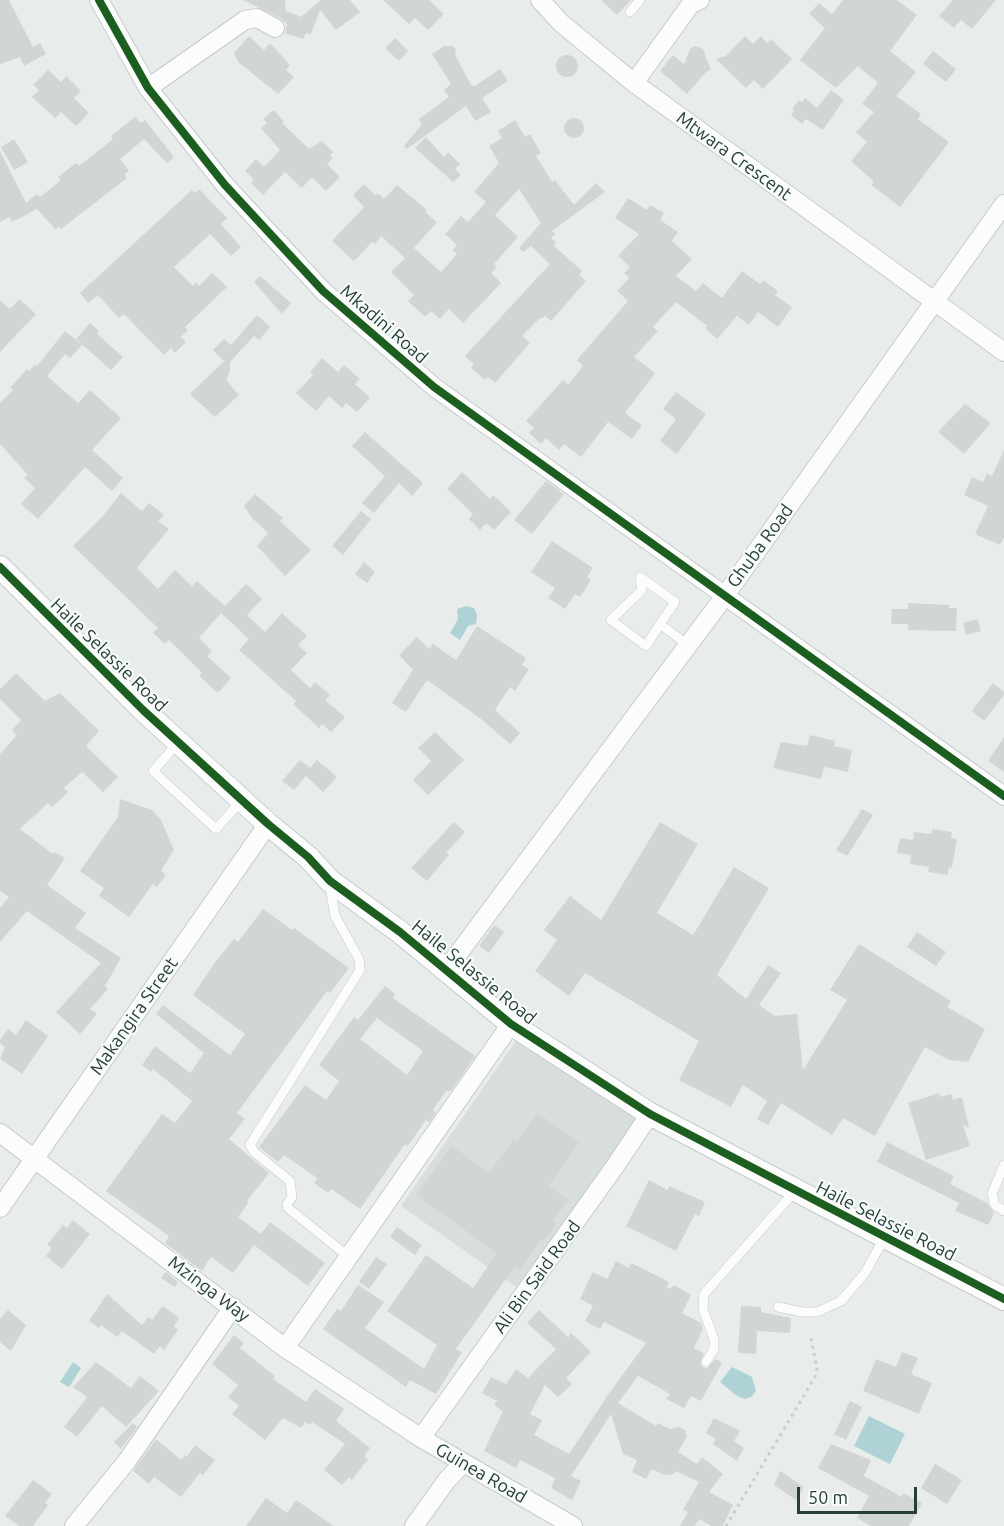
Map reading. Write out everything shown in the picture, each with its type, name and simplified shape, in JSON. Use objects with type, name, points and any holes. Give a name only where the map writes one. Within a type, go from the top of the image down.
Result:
[{"type":"street","name":"Mkadini Road","points":[[99,0],[148,88],[225,184],[323,291],[434,387],[1004,796]]},
{"type":"street","name":"Mtwara Crescent","points":[[540,0],[561,23],[634,83],[1004,352]]},
{"type":"street","points":[[634,83],[693,1]]},
{"type":"street","points":[[148,88],[245,20],[258,18],[275,28]]},
{"type":"street","name":"Ghuba Road","points":[[446,970],[724,597],[1004,204]]},
{"type":"street","name":"Haile Selassie Road","points":[[0,567],[44,614],[268,824],[308,857],[330,881],[400,932],[511,1024],[650,1114],[1004,1299]]},
{"type":"street","name":"Makangira Street","points":[[0,1208],[268,824]]},
{"type":"street","points":[[285,1348],[511,1024]]},
{"type":"street","name":"Ali Bin Said Road","points":[[421,1438],[650,1114]]},
{"type":"street","name":"Mzinga Way","points":[[0,1133],[285,1348],[421,1438]]},
{"type":"street","points":[[74,1526],[127,1461],[233,1307]]},
{"type":"street","name":"Guinea Road","points":[[421,1438],[573,1526]]},
{"type":"street","points":[[414,1526],[447,1480],[463,1463]]},
{"type":"lane","points":[[630,12],[640,0]]},
{"type":"lane","points":[[640,577],[675,602],[660,624],[646,646],[611,620],[642,590],[640,577]]},
{"type":"lane","points":[[660,624],[688,645]]},
{"type":"lane","points":[[179,742],[153,771],[216,829],[242,800]]},
{"type":"lane","points":[[330,881],[335,916],[359,959],[360,970],[250,1145],[254,1152],[290,1181],[292,1197],[287,1204],[288,1208],[349,1257]]},
{"type":"lane","points":[[1004,1165],[992,1200],[1004,1211]]},
{"type":"lane","points":[[706,1362],[714,1348],[714,1339],[704,1309],[704,1294],[795,1191]]},
{"type":"lane","points":[[777,1307],[802,1312],[817,1312],[842,1301],[852,1292],[865,1273],[884,1238]]},
{"type":"path","points":[[726,1526],[815,1377],[817,1369],[811,1337]]},
{"type":"shaded area","points":[[520,1035],[642,1112],[519,1289],[401,1206]]},
{"type":"water","points":[[466,606],[474,608],[477,615],[476,624],[468,626],[460,640],[450,633],[458,619],[457,609]]},
{"type":"water","points":[[73,1362],[81,1368],[69,1387],[60,1382]]},
{"type":"water","points":[[732,1367],[752,1377],[756,1391],[751,1397],[745,1399],[737,1396],[720,1382]]},
{"type":"water","points":[[869,1416],[905,1434],[890,1464],[854,1446]]},
{"type":"building","points":[[0,0],[9,0],[33,47],[40,43],[46,54],[24,66],[20,57],[0,64]]},
{"type":"building","points":[[243,0],[285,0],[286,11],[301,17],[321,0],[350,0],[360,12],[336,30],[320,10],[311,34],[306,33],[303,39],[285,33],[287,24],[280,18]]},
{"type":"building","points":[[383,0],[429,0],[444,14],[428,30],[415,18],[409,24]]},
{"type":"building","points":[[601,0],[631,0],[617,15]]},
{"type":"building","points":[[843,0],[897,0],[917,15],[890,51],[916,72],[896,96],[921,114],[918,119],[949,142],[900,207],[871,185],[874,182],[851,161],[867,142],[856,132],[874,112],[862,104],[878,83],[858,66],[836,88],[800,60],[825,28],[809,14],[819,3],[832,14]]},
{"type":"building","points":[[953,0],[996,0],[972,29],[961,20],[954,28],[939,16]]},
{"type":"building","points":[[249,36],[264,50],[270,43],[290,65],[286,70],[294,77],[278,94],[238,62],[234,53]]},
{"type":"building","points":[[745,36],[753,44],[761,36],[767,43],[771,39],[792,59],[763,89],[754,80],[746,88],[716,59],[726,56]]},
{"type":"building","points":[[395,38],[408,51],[399,61],[385,48]]},
{"type":"building","points":[[444,46],[452,46],[456,49],[455,55],[471,85],[475,86],[500,69],[508,81],[482,98],[491,112],[475,121],[466,106],[407,149],[404,146],[422,124],[419,119],[449,97],[444,90],[451,84],[432,54]]},
{"type":"building","points":[[695,46],[703,49],[711,70],[706,72],[687,94],[660,71],[673,55],[684,64],[690,49]]},
{"type":"building","points":[[933,51],[956,69],[946,82],[923,64]]},
{"type":"building","points":[[567,55],[575,58],[578,66],[575,74],[567,77],[559,74],[556,66],[559,58]]},
{"type":"building","points":[[48,70],[61,82],[66,76],[81,91],[74,98],[89,113],[76,126],[61,112],[55,118],[32,97],[39,90],[33,85]]},
{"type":"building","points":[[831,90],[844,100],[823,130],[806,119],[802,124],[791,115],[794,111],[792,109],[799,100],[802,102],[805,98],[817,108]]},
{"type":"building","points":[[274,110],[284,122],[282,123],[309,149],[322,141],[333,152],[330,155],[333,158],[327,164],[340,177],[326,191],[312,177],[302,188],[285,172],[263,195],[251,183],[254,180],[245,171],[256,159],[264,167],[280,150],[261,128],[267,123],[263,119]]},
{"type":"building","points":[[135,117],[141,123],[145,120],[174,157],[167,163],[144,139],[120,159],[129,171],[125,174],[127,178],[61,229],[59,227],[55,229],[37,209],[12,222],[9,217],[0,222],[0,151],[26,203],[37,194],[40,197],[61,180],[58,177],[76,163],[79,166],[113,139],[111,136]]},
{"type":"building","points":[[570,118],[578,118],[584,124],[584,132],[578,138],[570,138],[564,132],[564,124]]},
{"type":"building","points":[[515,120],[525,137],[530,134],[541,153],[536,156],[552,182],[555,180],[574,205],[596,183],[605,192],[552,231],[556,234],[551,238],[556,243],[554,246],[582,271],[579,275],[586,281],[551,321],[545,316],[540,318],[522,336],[530,343],[495,383],[488,377],[485,380],[471,368],[474,364],[465,356],[550,264],[531,246],[523,252],[519,248],[541,223],[519,189],[495,215],[518,237],[494,264],[497,267],[491,273],[501,283],[463,323],[449,309],[440,319],[431,311],[425,317],[408,301],[414,295],[391,272],[405,258],[381,236],[354,261],[332,241],[364,207],[353,195],[364,184],[375,195],[378,193],[384,199],[397,185],[427,210],[425,212],[437,222],[414,248],[441,272],[457,254],[452,250],[457,245],[445,234],[461,216],[468,222],[486,202],[474,192],[499,163],[489,146],[502,138],[498,131]]},
{"type":"building","points":[[426,137],[444,157],[448,152],[460,164],[455,169],[461,175],[453,182],[415,148]]},
{"type":"building","points":[[14,139],[28,162],[14,170],[1,147]]},
{"type":"building","points":[[199,189],[227,218],[221,224],[241,247],[231,256],[210,234],[174,267],[193,286],[196,282],[199,286],[212,273],[227,287],[185,327],[188,330],[181,337],[186,342],[175,353],[171,348],[164,355],[124,314],[119,318],[98,295],[88,303],[80,293],[192,190],[195,193]]},
{"type":"building","points":[[628,198],[647,210],[650,205],[664,213],[660,220],[678,232],[672,241],[692,259],[676,276],[696,291],[703,283],[722,298],[742,271],[760,284],[763,280],[778,291],[775,295],[792,307],[778,327],[758,312],[749,325],[737,316],[717,339],[705,328],[707,326],[676,302],[653,327],[658,331],[634,357],[655,373],[625,413],[642,425],[632,439],[608,422],[581,457],[564,444],[559,450],[546,438],[541,444],[529,433],[534,428],[526,421],[563,380],[568,385],[583,366],[577,360],[628,301],[617,291],[629,278],[624,273],[630,267],[618,256],[639,234],[615,218]]},
{"type":"building","points":[[260,276],[291,303],[282,314],[254,282]]},
{"type":"building","points":[[19,299],[36,314],[0,352],[0,300],[10,309]]},
{"type":"building","points":[[257,315],[270,327],[259,340],[254,336],[230,362],[230,372],[226,380],[239,395],[215,417],[190,394],[224,361],[213,350],[224,339],[231,345]]},
{"type":"building","points":[[90,323],[99,331],[97,334],[123,357],[111,370],[76,339]]},
{"type":"building","points":[[65,331],[82,345],[70,358],[65,354],[47,376],[78,403],[90,390],[121,418],[92,450],[123,478],[112,491],[85,467],[38,519],[21,504],[35,488],[24,478],[28,475],[0,444],[0,403],[13,390],[10,388],[27,369],[29,371],[35,364],[37,366]]},
{"type":"building","points":[[322,358],[338,372],[344,365],[360,379],[355,384],[370,398],[357,412],[346,403],[342,408],[329,396],[316,411],[296,393],[313,375],[310,372]]},
{"type":"building","points":[[676,392],[706,414],[677,454],[660,441],[676,419],[663,409]]},
{"type":"building","points":[[965,404],[991,423],[964,454],[938,432]]},
{"type":"building","points":[[365,432],[423,483],[412,496],[399,483],[374,513],[362,503],[385,476],[352,446]]},
{"type":"building","points":[[1004,450],[1004,537],[1000,545],[975,534],[988,506],[964,495],[972,477],[983,482],[987,473],[992,476]]},
{"type":"building","points":[[462,472],[490,499],[493,495],[511,512],[494,530],[486,523],[480,530],[469,519],[473,514],[447,489]]},
{"type":"building","points":[[546,481],[564,494],[532,534],[514,520]]},
{"type":"building","points":[[121,493],[142,511],[149,503],[164,515],[158,521],[169,529],[137,568],[158,589],[175,570],[192,586],[197,581],[225,606],[246,584],[262,599],[247,615],[265,632],[282,613],[307,636],[298,645],[307,653],[291,670],[310,688],[315,682],[330,695],[325,700],[345,717],[331,732],[322,724],[319,728],[293,704],[296,701],[239,650],[249,639],[221,613],[199,638],[212,651],[207,656],[231,678],[218,693],[199,676],[202,673],[169,640],[165,644],[153,633],[158,628],[73,546],[102,517]]},
{"type":"building","points":[[255,494],[283,518],[280,521],[311,550],[285,576],[257,546],[268,533],[252,518],[244,506]]},
{"type":"building","points":[[361,511],[371,519],[343,555],[332,546]]},
{"type":"building","points":[[552,541],[593,568],[587,577],[591,580],[580,597],[575,594],[565,609],[548,598],[555,588],[531,572]]},
{"type":"building","points":[[364,562],[375,572],[367,583],[355,574]]},
{"type":"building","points":[[908,603],[949,605],[949,608],[957,608],[956,631],[908,630],[908,624],[891,624],[892,609],[908,609]]},
{"type":"building","points":[[978,619],[981,631],[966,635],[963,623]]},
{"type":"building","points":[[477,626],[526,658],[522,665],[529,669],[515,691],[510,687],[495,710],[520,733],[510,744],[481,719],[427,680],[406,712],[392,703],[413,670],[399,655],[417,637],[429,649],[433,644],[456,660]]},
{"type":"building","points":[[16,673],[45,701],[60,693],[99,731],[86,746],[118,777],[103,792],[82,772],[64,788],[68,792],[52,807],[48,803],[20,829],[53,854],[54,852],[65,858],[47,885],[86,913],[75,928],[121,958],[105,986],[108,989],[90,1009],[97,1014],[80,1034],[56,1012],[101,963],[27,911],[0,942],[0,908],[9,897],[0,891],[0,754],[17,735],[12,730],[21,720],[0,699],[0,689]]},
{"type":"building","points":[[993,683],[1004,692],[1004,695],[984,721],[972,711]]},
{"type":"building","points":[[435,732],[464,760],[428,795],[413,780],[431,761],[418,748]]},
{"type":"building","points":[[810,735],[835,741],[834,746],[852,750],[848,772],[824,767],[821,779],[773,768],[781,742],[807,746]]},
{"type":"building","points":[[1004,737],[1004,772],[988,761]]},
{"type":"building","points":[[300,760],[310,768],[317,760],[337,777],[323,792],[306,776],[294,790],[282,781]]},
{"type":"building","points":[[120,799],[152,810],[161,820],[174,850],[161,871],[166,875],[157,887],[153,884],[129,917],[99,896],[104,888],[80,871],[118,817]]},
{"type":"building","points":[[862,809],[873,815],[847,856],[836,850]]},
{"type":"building","points":[[454,822],[465,832],[446,853],[449,855],[427,881],[411,868]]},
{"type":"building","points":[[660,822],[698,844],[657,913],[693,935],[734,867],[769,888],[717,975],[746,999],[768,965],[781,973],[759,1005],[775,1016],[797,1014],[803,1070],[847,1000],[830,990],[859,944],[951,1001],[947,1007],[985,1029],[968,1062],[949,1060],[925,1047],[875,1136],[843,1118],[832,1135],[781,1103],[768,1125],[757,1119],[767,1101],[743,1085],[731,1107],[679,1080],[699,1041],[585,973],[569,996],[535,971],[557,940],[544,930],[570,896],[601,920]]},
{"type":"building","points":[[932,829],[952,832],[951,838],[957,839],[952,868],[949,867],[948,875],[928,872],[929,867],[910,864],[911,855],[897,853],[900,838],[913,840],[914,832],[931,834]]},
{"type":"building","points":[[263,909],[292,930],[294,928],[349,968],[330,993],[327,991],[237,1113],[245,1119],[229,1139],[269,1173],[247,1201],[249,1202],[238,1217],[261,1234],[270,1222],[325,1263],[308,1286],[254,1245],[233,1273],[211,1257],[202,1271],[165,1243],[169,1236],[106,1191],[162,1114],[175,1123],[192,1101],[153,1069],[151,1072],[142,1065],[155,1046],[190,1073],[204,1053],[156,1014],[163,1005],[230,1055],[245,1034],[193,995],[216,961],[234,939],[238,942]]},
{"type":"building","points":[[494,925],[504,932],[489,953],[479,946]]},
{"type":"building","points":[[917,932],[946,952],[936,966],[907,947]]},
{"type":"building","points":[[385,986],[395,994],[393,998],[475,1056],[451,1091],[446,1091],[433,1110],[436,1112],[429,1123],[426,1120],[408,1146],[405,1144],[360,1209],[331,1189],[328,1193],[314,1183],[317,1178],[284,1155],[278,1162],[259,1147],[305,1085],[326,1100],[339,1081],[319,1065],[354,1017],[358,1020]],"holes":[[[377,1018],[423,1051],[407,1075],[360,1039]]]},
{"type":"building","points":[[26,1020],[48,1036],[22,1074],[0,1059],[5,1047],[0,1040],[8,1029],[16,1035]]},
{"type":"building","points":[[939,1093],[940,1097],[951,1094],[953,1100],[962,1097],[969,1128],[963,1125],[970,1146],[926,1160],[908,1103]]},
{"type":"building","points":[[538,1113],[579,1143],[549,1186],[568,1200],[553,1221],[557,1223],[544,1241],[541,1239],[520,1269],[515,1266],[456,1349],[462,1352],[436,1394],[410,1380],[406,1387],[323,1329],[337,1309],[341,1311],[358,1285],[384,1302],[365,1328],[424,1369],[437,1345],[387,1311],[426,1255],[473,1288],[497,1253],[416,1195],[452,1146],[489,1173],[513,1140],[517,1142]]},
{"type":"building","points":[[887,1142],[954,1176],[950,1184],[987,1203],[994,1213],[988,1225],[955,1211],[959,1203],[877,1162]]},
{"type":"building","points":[[649,1180],[668,1190],[669,1186],[705,1202],[699,1216],[695,1214],[676,1251],[626,1226]]},
{"type":"building","points":[[73,1220],[90,1234],[62,1269],[46,1256],[52,1248],[47,1245],[63,1225],[67,1228]]},
{"type":"building","points":[[397,1227],[422,1245],[415,1255],[390,1237]]},
{"type":"building","points":[[376,1257],[387,1264],[369,1289],[359,1282]]},
{"type":"building","points":[[616,1261],[629,1268],[631,1263],[669,1282],[667,1287],[670,1289],[674,1285],[691,1295],[682,1313],[701,1323],[703,1329],[694,1348],[704,1353],[700,1365],[706,1369],[716,1359],[722,1363],[701,1401],[691,1396],[684,1408],[666,1399],[670,1394],[638,1376],[618,1403],[656,1426],[658,1423],[670,1429],[678,1427],[685,1430],[687,1436],[678,1452],[697,1464],[702,1457],[723,1474],[709,1492],[733,1505],[723,1526],[712,1526],[699,1519],[695,1526],[680,1526],[688,1512],[683,1510],[699,1482],[676,1471],[674,1474],[664,1475],[652,1469],[646,1479],[632,1472],[637,1460],[623,1454],[611,1414],[571,1476],[581,1481],[572,1500],[551,1488],[555,1478],[520,1460],[516,1468],[484,1451],[503,1411],[494,1405],[497,1401],[482,1393],[491,1377],[506,1384],[516,1369],[528,1378],[556,1349],[527,1323],[539,1310],[568,1337],[571,1333],[591,1352],[566,1378],[572,1384],[558,1397],[545,1385],[530,1414],[542,1420],[534,1435],[569,1454],[606,1398],[604,1395],[607,1396],[646,1343],[604,1322],[600,1329],[585,1321],[593,1306],[580,1299],[593,1272],[607,1279]]},
{"type":"building","points":[[166,1272],[178,1282],[175,1287],[161,1278]]},
{"type":"building","points":[[107,1294],[142,1325],[148,1317],[152,1320],[163,1306],[179,1318],[174,1326],[178,1330],[164,1350],[160,1346],[154,1354],[122,1331],[117,1337],[101,1325],[99,1328],[89,1321]]},
{"type":"building","points":[[741,1306],[761,1307],[761,1312],[791,1318],[790,1333],[757,1331],[756,1354],[738,1353]]},
{"type":"building","points":[[8,1310],[26,1325],[11,1351],[0,1342],[0,1319]]},
{"type":"building","points":[[234,1335],[244,1343],[240,1348],[275,1376],[273,1379],[306,1402],[315,1389],[344,1409],[336,1421],[370,1448],[364,1456],[368,1459],[352,1480],[349,1477],[342,1485],[324,1470],[345,1444],[312,1422],[310,1425],[305,1422],[301,1428],[283,1418],[265,1440],[232,1414],[239,1406],[228,1397],[238,1385],[212,1364]]},
{"type":"building","points":[[902,1352],[918,1358],[911,1374],[932,1383],[919,1414],[863,1391],[876,1359],[896,1367]]},
{"type":"building","points":[[96,1362],[131,1388],[140,1376],[159,1391],[126,1427],[102,1406],[77,1437],[64,1427],[87,1397],[73,1387]]},
{"type":"building","points":[[850,1401],[862,1407],[846,1440],[834,1434]]},
{"type":"building","points":[[714,1418],[740,1431],[734,1441],[744,1448],[737,1461],[713,1444],[716,1439],[706,1433]]},
{"type":"building","points":[[133,1423],[137,1427],[121,1449],[114,1442]]},
{"type":"building","points":[[156,1439],[181,1460],[185,1455],[187,1457],[195,1445],[215,1460],[203,1475],[200,1473],[181,1497],[154,1477],[149,1484],[133,1471]]},
{"type":"building","points":[[831,1444],[871,1460],[864,1476],[902,1497],[903,1493],[922,1503],[909,1526],[871,1526],[857,1518],[869,1496],[818,1468]]},
{"type":"building","points":[[935,1464],[962,1480],[947,1504],[921,1488]]},
{"type":"building","points":[[780,1471],[804,1487],[796,1500],[774,1485]]},
{"type":"building","points":[[33,1480],[52,1494],[45,1503],[48,1505],[33,1526],[19,1526],[5,1516]]},
{"type":"building","points":[[266,1498],[287,1513],[296,1500],[334,1526],[246,1526]]},
{"type":"cycle path","points":[[99,0],[148,88],[225,185],[323,291],[434,387],[1004,796]]},
{"type":"cycle path","points":[[0,567],[143,710],[268,824],[308,857],[330,881],[400,932],[511,1024],[650,1114],[1004,1299]]}]
